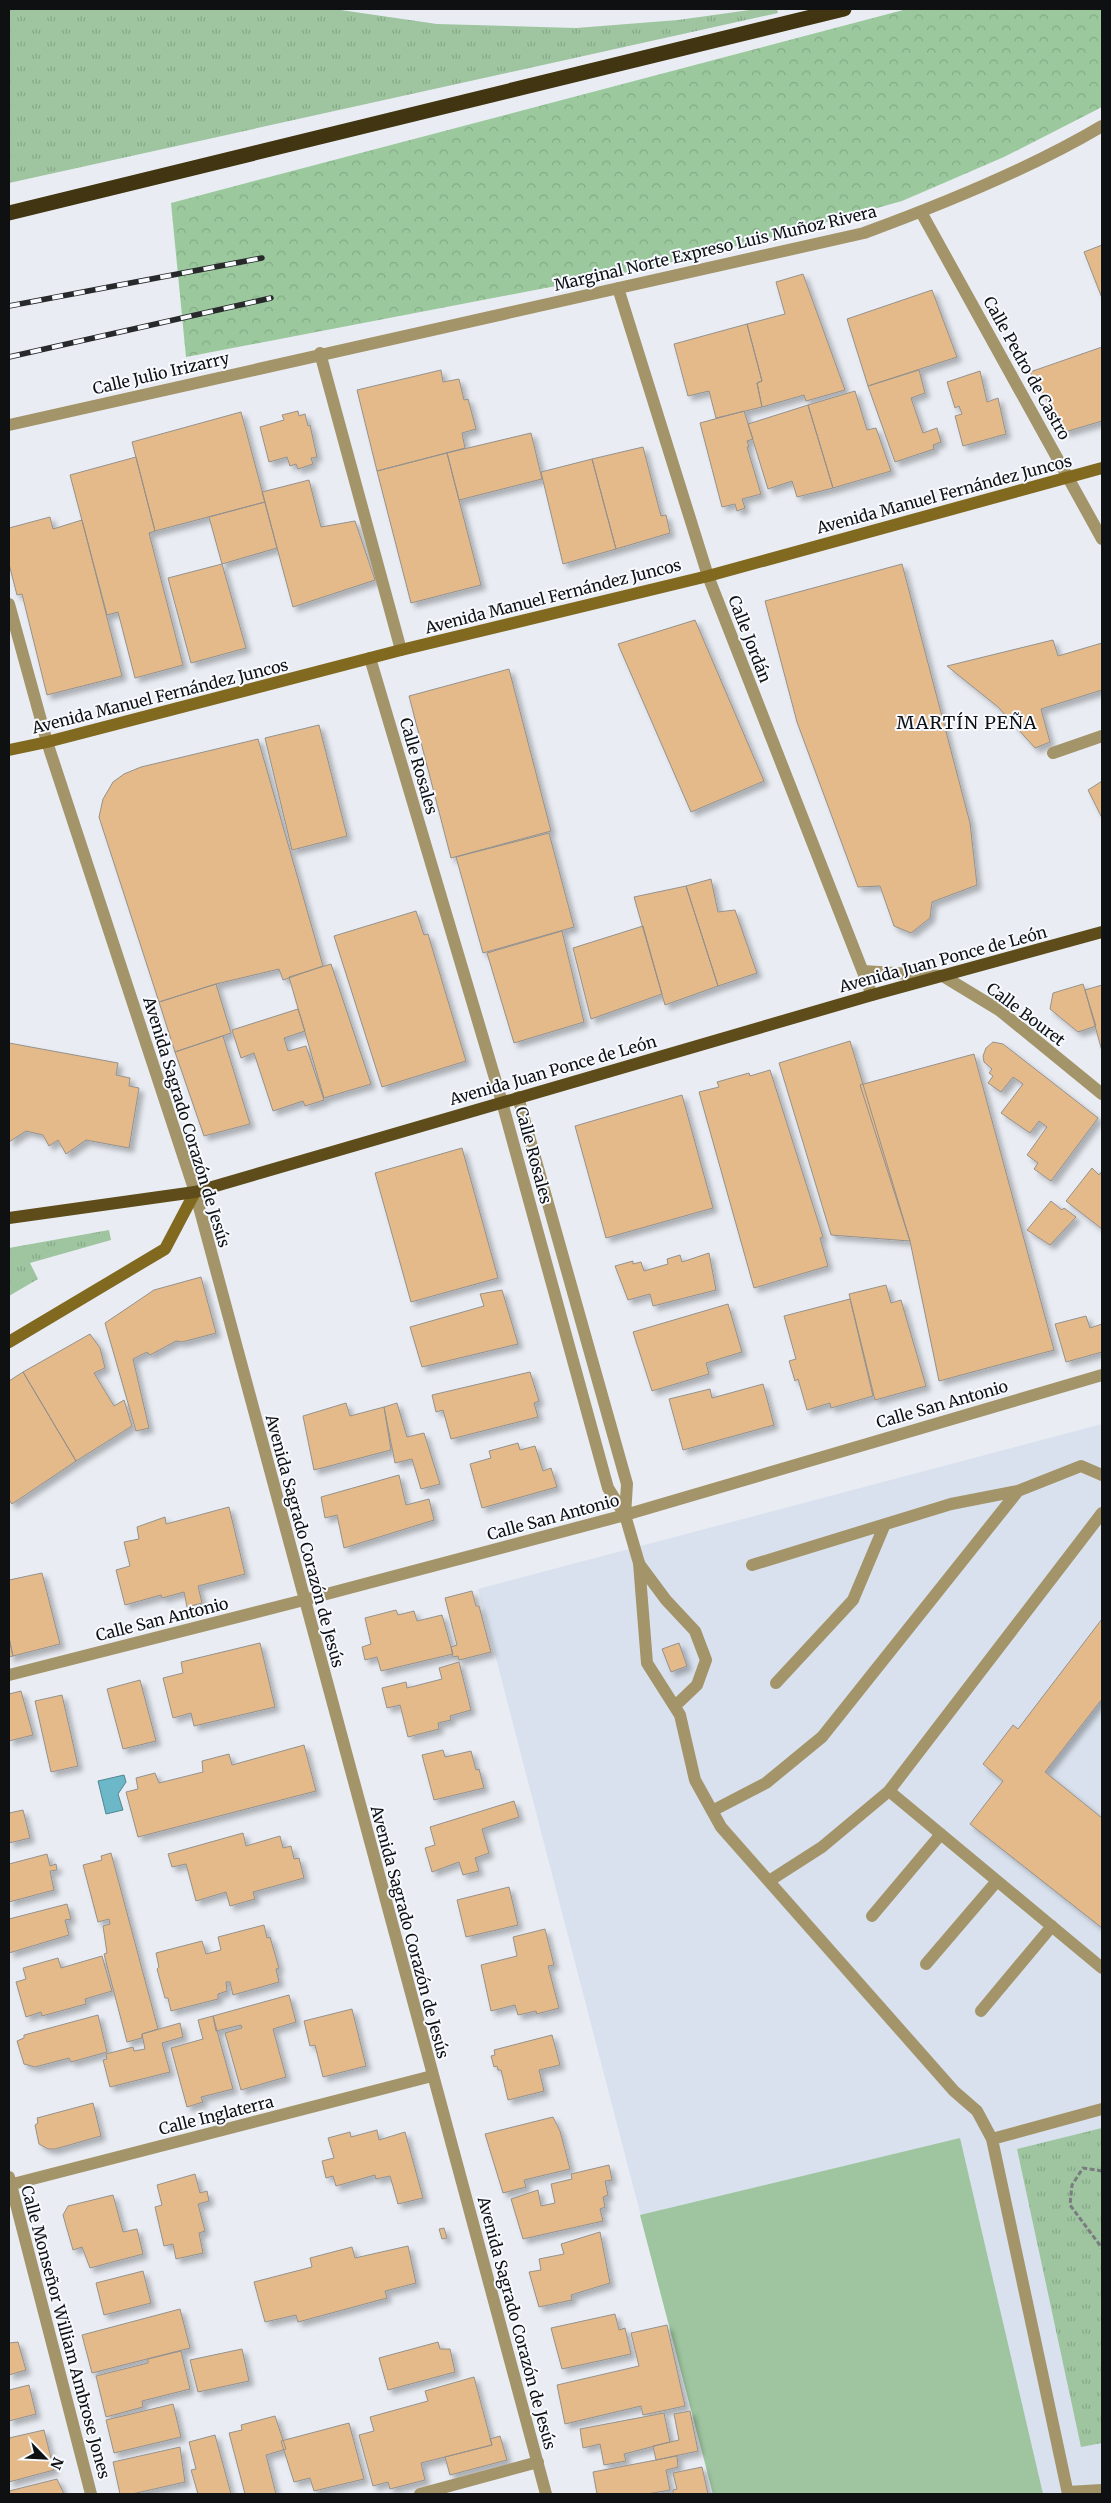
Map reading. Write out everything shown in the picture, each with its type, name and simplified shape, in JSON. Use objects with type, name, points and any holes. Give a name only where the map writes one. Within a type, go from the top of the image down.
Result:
[{"type":"highway","points":[[9,213],[844,9]]},
{"type":"main road","name":"Avenida Manuel Fernández Juncos","points":[[9,750],[47,742],[401,650],[708,576],[1102,468]]},
{"type":"main road","name":"Avenida Juan Ponce de León","points":[[9,1218],[195,1192],[872,995],[1102,932]]},
{"type":"main road","points":[[9,1342],[165,1249],[195,1192]]},
{"type":"street","name":"Marginal Norte Expreso Luis Muñoz Rivera","points":[[320,353],[864,233],[921,212],[1071,145],[1102,126]]},
{"type":"street","name":"Calle Pedro de Castro","points":[[921,212],[1069,476],[1102,540]]},
{"type":"street","name":"Calle Jordán","points":[[618,288],[708,576],[872,995]]},
{"type":"street","name":"Calle Julio Irizarry","points":[[9,425],[320,353]]},
{"type":"street","points":[[320,353],[401,650]]},
{"type":"street","name":"Avenida Sagrado Corazón de Jesús","points":[[9,604],[47,742],[195,1192],[546,2494]]},
{"type":"street","name":"Calle Rosales","points":[[370,658],[502,1102],[608,1488],[625,1515],[639,1563]]},
{"type":"street","points":[[1052,753],[1102,736]]},
{"type":"street","name":"Calle Bouret","points":[[863,971],[943,976],[999,1010],[1102,1094]]},
{"type":"street","name":"Calle Rosales","points":[[518,1097],[627,1484],[625,1515]]},
{"type":"street","name":"Calle San Antonio","points":[[9,1675],[304,1600],[625,1515],[1102,1375]]},
{"type":"street","points":[[752,1565],[951,1504],[1018,1491],[1081,1466],[1102,1475]]},
{"type":"street","points":[[712,1811],[766,1783],[822,1737],[1018,1491]]},
{"type":"street","points":[[769,1881],[822,1847],[889,1791],[1102,1513]]},
{"type":"street","points":[[776,1683],[853,1600],[885,1524]]},
{"type":"street","points":[[639,1563],[647,1663],[680,1715],[695,1780],[721,1827],[954,2091],[977,2111],[992,2138],[1068,2493],[1102,2490]]},
{"type":"street","points":[[639,1563],[662,1594],[695,1631],[706,1660],[698,1685],[675,1706]]},
{"type":"street","points":[[889,1791],[1102,1968]]},
{"type":"street","points":[[872,1916],[941,1834]]},
{"type":"street","points":[[926,1964],[997,1881]]},
{"type":"street","points":[[981,2011],[1052,1926]]},
{"type":"street","name":"Calle Inglaterra","points":[[9,2182],[432,2076]]},
{"type":"street","points":[[992,2138],[1102,2109]]},
{"type":"street","name":"Calle Monseñor William Ambrose Jones","points":[[9,2182],[91,2494]]},
{"type":"street","points":[[420,2494],[538,2462]]},
{"type":"path","points":[[1102,2171],[1083,2168],[1072,2185],[1070,2205],[1102,2248]]},
{"type":"shaded area","points":[[1102,1424],[1102,2494],[713,2494],[478,1589]]},
{"type":"green space","points":[[9,9],[334,9],[437,24],[576,28],[678,20],[757,9],[777,9],[778,13],[9,183]]},
{"type":"green space","points":[[907,9],[1102,9],[1102,107],[1004,157],[902,201],[773,237],[644,269],[186,357],[171,203]]},
{"type":"green space","points":[[109,1230],[111,1240],[30,1263],[38,1279],[9,1296],[9,1248]]},
{"type":"green space","points":[[1102,2128],[1102,2443],[1081,2447],[1017,2149]]},
{"type":"green space","points":[[960,2138],[1043,2494],[713,2494],[640,2215]]},
{"type":"water","points":[[124,1775],[126,1782],[118,1794],[123,1810],[106,1814],[98,1781]]},
{"type":"building","points":[[1102,245],[1102,298],[1084,252]]},
{"type":"building","points":[[803,274],[845,390],[806,401],[804,395],[762,407],[757,383],[762,381],[747,324],[785,314],[776,282]]},
{"type":"building","points":[[932,290],[957,357],[868,386],[847,319]]},
{"type":"building","points":[[747,324],[762,381],[757,383],[762,407],[716,418],[709,391],[688,396],[674,344]]},
{"type":"building","points":[[1102,347],[1102,421],[1065,432],[1030,372]]},
{"type":"building","points":[[441,370],[443,382],[459,379],[464,400],[468,399],[476,429],[462,433],[465,448],[377,471],[357,390]]},
{"type":"building","points":[[919,370],[925,393],[911,398],[923,433],[937,428],[941,442],[933,445],[934,449],[895,462],[868,386]]},
{"type":"building","points":[[980,371],[987,402],[998,398],[1006,434],[963,446],[955,416],[962,414],[959,406],[955,408],[947,382]]},
{"type":"building","points":[[855,391],[867,430],[876,428],[891,471],[833,488],[808,405]]},
{"type":"building","points":[[808,405],[833,488],[797,497],[792,481],[768,489],[748,424]]},
{"type":"building","points":[[298,411],[299,416],[305,414],[308,426],[310,425],[317,457],[311,458],[313,464],[298,469],[296,464],[290,466],[287,457],[269,462],[260,427],[284,420],[282,415]]},
{"type":"building","points":[[744,411],[753,439],[747,441],[749,447],[747,447],[761,494],[742,499],[745,508],[737,511],[735,504],[722,507],[700,423]]},
{"type":"building","points":[[241,412],[265,502],[155,531],[132,442]]},
{"type":"building","points":[[531,433],[542,479],[459,500],[447,453]]},
{"type":"building","points":[[643,447],[661,516],[666,515],[670,533],[616,549],[592,459]]},
{"type":"building","points":[[447,453],[481,585],[411,603],[377,471]]},
{"type":"building","points":[[136,457],[155,531],[149,533],[183,665],[135,678],[118,612],[107,615],[70,475]]},
{"type":"building","points":[[592,459],[616,549],[563,564],[541,472]]},
{"type":"building","points":[[309,480],[321,527],[355,521],[375,580],[293,607],[262,492]]},
{"type":"building","points":[[265,502],[277,548],[222,564],[209,517]]},
{"type":"building","points":[[50,517],[53,529],[82,520],[122,676],[47,695],[22,594],[17,595],[9,564],[9,528]]},
{"type":"building","points":[[222,564],[246,648],[191,663],[168,578]]},
{"type":"building","points":[[902,564],[970,823],[977,885],[932,902],[930,918],[911,933],[894,926],[880,886],[858,887],[797,722],[765,601]]},
{"type":"building","points":[[695,620],[764,781],[691,812],[618,644]]},
{"type":"building","points":[[1053,640],[1058,656],[1102,643],[1102,690],[1041,709],[1050,742],[1035,748],[998,707],[947,666]]},
{"type":"building","points":[[509,669],[551,831],[451,858],[409,696]]},
{"type":"building","points":[[319,725],[347,836],[292,850],[265,738]]},
{"type":"building","points":[[258,739],[323,966],[283,980],[279,969],[216,984],[159,1002],[99,817],[103,799],[113,782],[124,774],[141,767]]},
{"type":"building","points":[[1102,781],[1102,818],[1088,790]]},
{"type":"building","points":[[549,833],[574,927],[483,953],[456,857]]},
{"type":"building","points":[[711,879],[718,912],[735,910],[757,973],[718,986],[686,886]]},
{"type":"building","points":[[686,886],[718,986],[665,1005],[634,897]]},
{"type":"building","points":[[416,911],[424,935],[428,934],[466,1061],[382,1087],[334,936]]},
{"type":"building","points":[[643,926],[662,994],[591,1019],[573,948]]},
{"type":"building","points":[[562,931],[584,1022],[514,1043],[487,953]]},
{"type":"building","points":[[331,964],[371,1084],[324,1098],[289,977]]},
{"type":"building","points":[[216,984],[231,1033],[175,1052],[159,1002]]},
{"type":"building","points":[[1083,984],[1096,1026],[1078,1032],[1050,1009],[1053,993]]},
{"type":"building","points":[[1102,985],[1102,1051],[1085,990]]},
{"type":"building","points":[[298,1009],[305,1031],[284,1038],[288,1051],[306,1046],[324,1100],[305,1106],[303,1101],[273,1111],[254,1053],[241,1058],[232,1030]]},
{"type":"building","points":[[223,1036],[250,1124],[204,1136],[175,1052]]},
{"type":"building","points":[[850,1041],[910,1241],[831,1235],[779,1063]]},
{"type":"building","points":[[993,1042],[1003,1044],[1098,1118],[1051,1181],[1034,1169],[1038,1163],[1027,1155],[1047,1127],[1039,1121],[1030,1133],[1001,1113],[1023,1084],[1013,1077],[1001,1092],[988,1083],[993,1076],[989,1073],[992,1069],[984,1062],[983,1056],[986,1048]]},
{"type":"building","points":[[9,1043],[118,1063],[116,1075],[130,1078],[129,1086],[139,1088],[129,1148],[86,1140],[66,1154],[58,1140],[49,1146],[43,1135],[26,1131],[9,1142]]},
{"type":"building","points":[[974,1054],[1054,1350],[939,1381],[910,1241],[860,1085]]},
{"type":"building","points":[[770,1070],[823,1237],[820,1238],[828,1266],[754,1288],[699,1092],[719,1087],[717,1082],[749,1073],[750,1076]]},
{"type":"building","points":[[682,1095],[713,1208],[606,1238],[575,1126]]},
{"type":"building","points":[[462,1148],[498,1278],[411,1302],[375,1173]]},
{"type":"building","points":[[1092,1168],[1099,1175],[1102,1171],[1102,1229],[1066,1201]]},
{"type":"building","points":[[1051,1201],[1062,1210],[1064,1208],[1076,1217],[1050,1245],[1027,1230]]},
{"type":"building","points":[[709,1253],[716,1290],[653,1306],[650,1294],[628,1300],[615,1266],[633,1261],[633,1264],[641,1262],[644,1271],[668,1264],[667,1259],[680,1255],[682,1262]]},
{"type":"building","points":[[201,1277],[216,1333],[182,1342],[176,1341],[150,1355],[147,1352],[133,1359],[149,1428],[136,1431],[105,1323],[154,1290]]},
{"type":"building","points":[[886,1285],[891,1303],[901,1300],[926,1386],[875,1400],[849,1294]]},
{"type":"building","points":[[502,1290],[518,1344],[422,1367],[410,1327],[484,1306],[480,1294]]},
{"type":"building","points":[[850,1299],[873,1396],[831,1408],[830,1403],[807,1410],[798,1379],[795,1381],[789,1361],[796,1359],[784,1316]]},
{"type":"building","points":[[728,1304],[742,1352],[706,1363],[709,1374],[652,1391],[633,1332]]},
{"type":"building","points":[[1086,1316],[1090,1328],[1102,1324],[1102,1352],[1066,1362],[1055,1324]]},
{"type":"building","points":[[90,1334],[100,1348],[105,1368],[94,1373],[114,1406],[124,1400],[132,1426],[76,1461],[23,1372]]},
{"type":"building","points":[[23,1372],[76,1461],[12,1504],[9,1500],[9,1381]]},
{"type":"building","points":[[530,1372],[539,1401],[534,1403],[538,1417],[451,1439],[443,1410],[436,1412],[432,1395]]},
{"type":"building","points":[[763,1384],[774,1425],[683,1450],[669,1399],[710,1389],[712,1398]]},
{"type":"building","points":[[346,1403],[350,1416],[384,1407],[391,1450],[314,1470],[303,1416]]},
{"type":"building","points":[[397,1403],[407,1437],[424,1433],[440,1484],[421,1489],[412,1459],[395,1463],[384,1407]]},
{"type":"building","points":[[518,1443],[520,1450],[535,1446],[543,1471],[551,1468],[557,1487],[482,1508],[470,1464],[491,1458],[489,1451]]},
{"type":"building","points":[[399,1475],[406,1505],[429,1499],[434,1520],[344,1548],[337,1515],[325,1518],[321,1497]]},
{"type":"building","points":[[229,1507],[245,1574],[198,1586],[202,1603],[187,1607],[184,1592],[162,1598],[161,1595],[125,1605],[116,1570],[130,1566],[124,1542],[139,1539],[137,1527],[165,1517],[166,1524]]},
{"type":"building","points":[[42,1573],[60,1644],[13,1656],[9,1638],[9,1580]]},
{"type":"building","points":[[472,1591],[476,1606],[479,1606],[491,1652],[459,1660],[458,1656],[453,1657],[451,1647],[457,1645],[445,1598]]},
{"type":"building","points":[[396,1610],[398,1615],[414,1611],[417,1621],[442,1615],[453,1654],[381,1671],[377,1657],[365,1660],[362,1647],[371,1644],[365,1618]]},
{"type":"building","points":[[1102,1619],[1102,1699],[1045,1772],[1102,1818],[1102,1928],[970,1824],[1003,1781],[983,1764],[1013,1725],[1018,1729]]},
{"type":"building","points":[[9,1638],[13,1656],[9,1657]]},
{"type":"building","points":[[260,1643],[275,1707],[194,1726],[191,1713],[173,1718],[163,1678],[183,1673],[181,1662]]},
{"type":"building","points":[[679,1643],[687,1666],[671,1672],[662,1649]]},
{"type":"building","points":[[459,1662],[471,1710],[450,1716],[451,1720],[438,1723],[439,1729],[408,1737],[400,1705],[387,1708],[382,1688],[406,1682],[407,1688],[442,1679],[439,1668]]},
{"type":"building","points":[[140,1680],[156,1741],[123,1749],[107,1689]]},
{"type":"building","points":[[21,1691],[33,1735],[9,1741],[9,1694]]},
{"type":"building","points":[[62,1695],[78,1766],[51,1772],[35,1701]]},
{"type":"building","points":[[304,1745],[316,1791],[138,1837],[126,1792],[138,1789],[136,1778],[155,1773],[159,1783],[203,1772],[202,1761],[229,1754],[232,1765]]},
{"type":"building","points":[[443,1750],[445,1757],[471,1751],[476,1770],[479,1769],[484,1788],[434,1800],[422,1755]]},
{"type":"building","points":[[514,1801],[519,1817],[482,1829],[489,1853],[475,1858],[479,1871],[463,1875],[459,1862],[432,1872],[425,1848],[435,1845],[430,1827]]},
{"type":"building","points":[[23,1810],[30,1838],[9,1843],[9,1813]]},
{"type":"building","points":[[243,1833],[246,1846],[280,1836],[283,1848],[291,1846],[294,1859],[299,1858],[304,1878],[253,1892],[255,1899],[230,1906],[226,1892],[196,1901],[186,1864],[172,1867],[168,1854]]},
{"type":"building","points":[[111,1853],[158,2029],[142,2034],[142,2038],[127,2042],[104,1954],[107,1953],[103,1926],[110,1924],[109,1919],[98,1922],[83,1865],[102,1860],[101,1856]]},
{"type":"building","points":[[47,1854],[50,1866],[56,1864],[57,1870],[50,1871],[54,1890],[9,1902],[9,1864]]},
{"type":"building","points":[[509,1887],[518,1925],[466,1937],[457,1900]]},
{"type":"building","points":[[67,1904],[71,1919],[65,1920],[69,1935],[9,1953],[9,1919]]},
{"type":"building","points":[[264,1925],[267,1938],[270,1937],[279,1968],[276,1969],[279,1982],[233,1995],[230,1982],[226,1982],[227,1991],[218,1994],[218,1999],[171,2011],[168,1998],[165,1998],[157,1969],[159,1967],[156,1953],[202,1941],[206,1954],[221,1950],[218,1937]]},
{"type":"building","points":[[545,1929],[554,1965],[548,1966],[559,2008],[537,2014],[536,2011],[518,2015],[515,2005],[491,2011],[481,1965],[517,1956],[513,1937]]},
{"type":"building","points":[[102,1956],[112,1991],[85,1999],[86,2004],[42,2016],[41,2012],[26,2017],[16,1982],[26,1979],[23,1968],[58,1958],[61,1968]]},
{"type":"building","points":[[289,1995],[296,2022],[273,2029],[286,2077],[241,2090],[225,2033],[242,2028],[241,2025],[216,2031],[213,2016]]},
{"type":"building","points":[[352,2009],[366,2066],[323,2077],[315,2045],[310,2046],[304,2021]]},
{"type":"building","points":[[98,2015],[107,2052],[71,2062],[69,2058],[35,2067],[24,2064],[17,2041],[24,2038],[24,2035]]},
{"type":"building","points":[[213,2016],[233,2089],[201,2097],[203,2102],[187,2107],[171,2048],[203,2039],[198,2020]]},
{"type":"building","points":[[180,2023],[183,2037],[162,2043],[170,2072],[110,2087],[103,2060],[107,2059],[106,2054],[133,2047],[134,2051],[145,2049],[142,2034]]},
{"type":"building","points":[[552,2035],[560,2065],[539,2070],[544,2091],[508,2100],[501,2070],[498,2070],[497,2066],[494,2067],[491,2056],[495,2055],[494,2050]]},
{"type":"building","points":[[93,2103],[101,2136],[55,2149],[48,2149],[39,2144],[35,2125],[38,2123],[37,2118]]},
{"type":"building","points":[[553,2117],[560,2131],[570,2169],[524,2180],[526,2187],[503,2193],[485,2134]]},
{"type":"building","points":[[377,2130],[379,2140],[405,2132],[423,2198],[398,2204],[390,2176],[376,2179],[375,2175],[336,2186],[333,2176],[326,2178],[322,2161],[334,2158],[328,2138],[350,2132],[351,2137]]},
{"type":"building","points":[[609,2165],[612,2180],[605,2181],[608,2195],[603,2197],[605,2207],[600,2209],[603,2221],[523,2239],[511,2199],[538,2190],[541,2206],[555,2203],[551,2184],[572,2179],[571,2174]]},
{"type":"building","points":[[195,2174],[200,2193],[207,2191],[209,2201],[198,2204],[205,2231],[199,2233],[203,2253],[176,2259],[173,2244],[164,2246],[155,2207],[162,2205],[157,2185]]},
{"type":"building","points":[[113,2195],[123,2232],[137,2229],[143,2254],[90,2268],[82,2247],[73,2250],[63,2215],[68,2206]]},
{"type":"building","points":[[444,2228],[447,2238],[442,2239],[439,2229]]},
{"type":"building","points":[[600,2232],[610,2283],[571,2295],[572,2300],[539,2307],[529,2272],[541,2270],[539,2259],[564,2254],[561,2244]]},
{"type":"building","points":[[408,2246],[416,2283],[385,2291],[387,2298],[298,2322],[296,2315],[265,2322],[254,2282],[312,2267],[310,2258],[352,2247],[355,2258]]},
{"type":"building","points":[[143,2271],[151,2303],[104,2315],[96,2283]]},
{"type":"building","points":[[180,2309],[190,2348],[92,2373],[82,2335]]},
{"type":"building","points":[[615,2314],[619,2330],[625,2328],[631,2354],[562,2369],[551,2328]]},
{"type":"building","points":[[667,2325],[685,2406],[643,2415],[641,2406],[565,2424],[557,2385],[639,2366],[631,2333]]},
{"type":"building","points":[[18,2342],[26,2370],[9,2375],[9,2343]]},
{"type":"building","points":[[438,2342],[440,2349],[450,2349],[455,2372],[388,2390],[379,2358]]},
{"type":"building","points":[[242,2349],[249,2381],[198,2392],[190,2360]]},
{"type":"building","points":[[181,2351],[190,2389],[142,2401],[143,2407],[106,2417],[96,2376],[148,2363],[148,2359]]},
{"type":"building","points":[[474,2377],[492,2445],[421,2463],[425,2480],[390,2489],[388,2482],[373,2486],[359,2435],[374,2431],[370,2417],[428,2401],[425,2391]]},
{"type":"building","points":[[29,2385],[36,2414],[9,2421],[9,2390]]},
{"type":"building","points":[[173,2404],[181,2437],[114,2453],[106,2420]]},
{"type":"building","points":[[690,2411],[698,2451],[656,2460],[653,2446],[679,2440],[674,2414]]},
{"type":"building","points":[[664,2413],[670,2442],[624,2454],[626,2461],[604,2465],[600,2444],[583,2448],[580,2429]]},
{"type":"building","points":[[275,2416],[286,2449],[266,2455],[276,2494],[245,2494],[229,2433],[242,2430],[241,2425]]},
{"type":"building","points":[[349,2423],[364,2479],[314,2491],[310,2478],[294,2482],[281,2441]]},
{"type":"building","points":[[44,2430],[54,2470],[9,2482],[9,2438]]},
{"type":"building","points":[[215,2435],[231,2494],[198,2494],[191,2470],[196,2469],[189,2442]]},
{"type":"building","points":[[500,2436],[507,2460],[450,2475],[445,2457],[492,2445],[490,2439]]},
{"type":"building","points":[[180,2447],[185,2482],[132,2494],[120,2494],[113,2462]]},
{"type":"building","points":[[677,2456],[678,2467],[666,2470],[670,2490],[647,2494],[597,2494],[593,2472]]},
{"type":"building","points":[[702,2467],[708,2494],[673,2494],[673,2490],[677,2489],[673,2473]]},
{"type":"building","points":[[57,2479],[64,2494],[9,2494],[9,2491]]},
{"type":"railway","points":[[9,306],[262,258]]},
{"type":"railway","points":[[9,357],[271,298]]},
{"type":"district","name":"MARTÍN PEÑA","points":[[967,723]]}]
